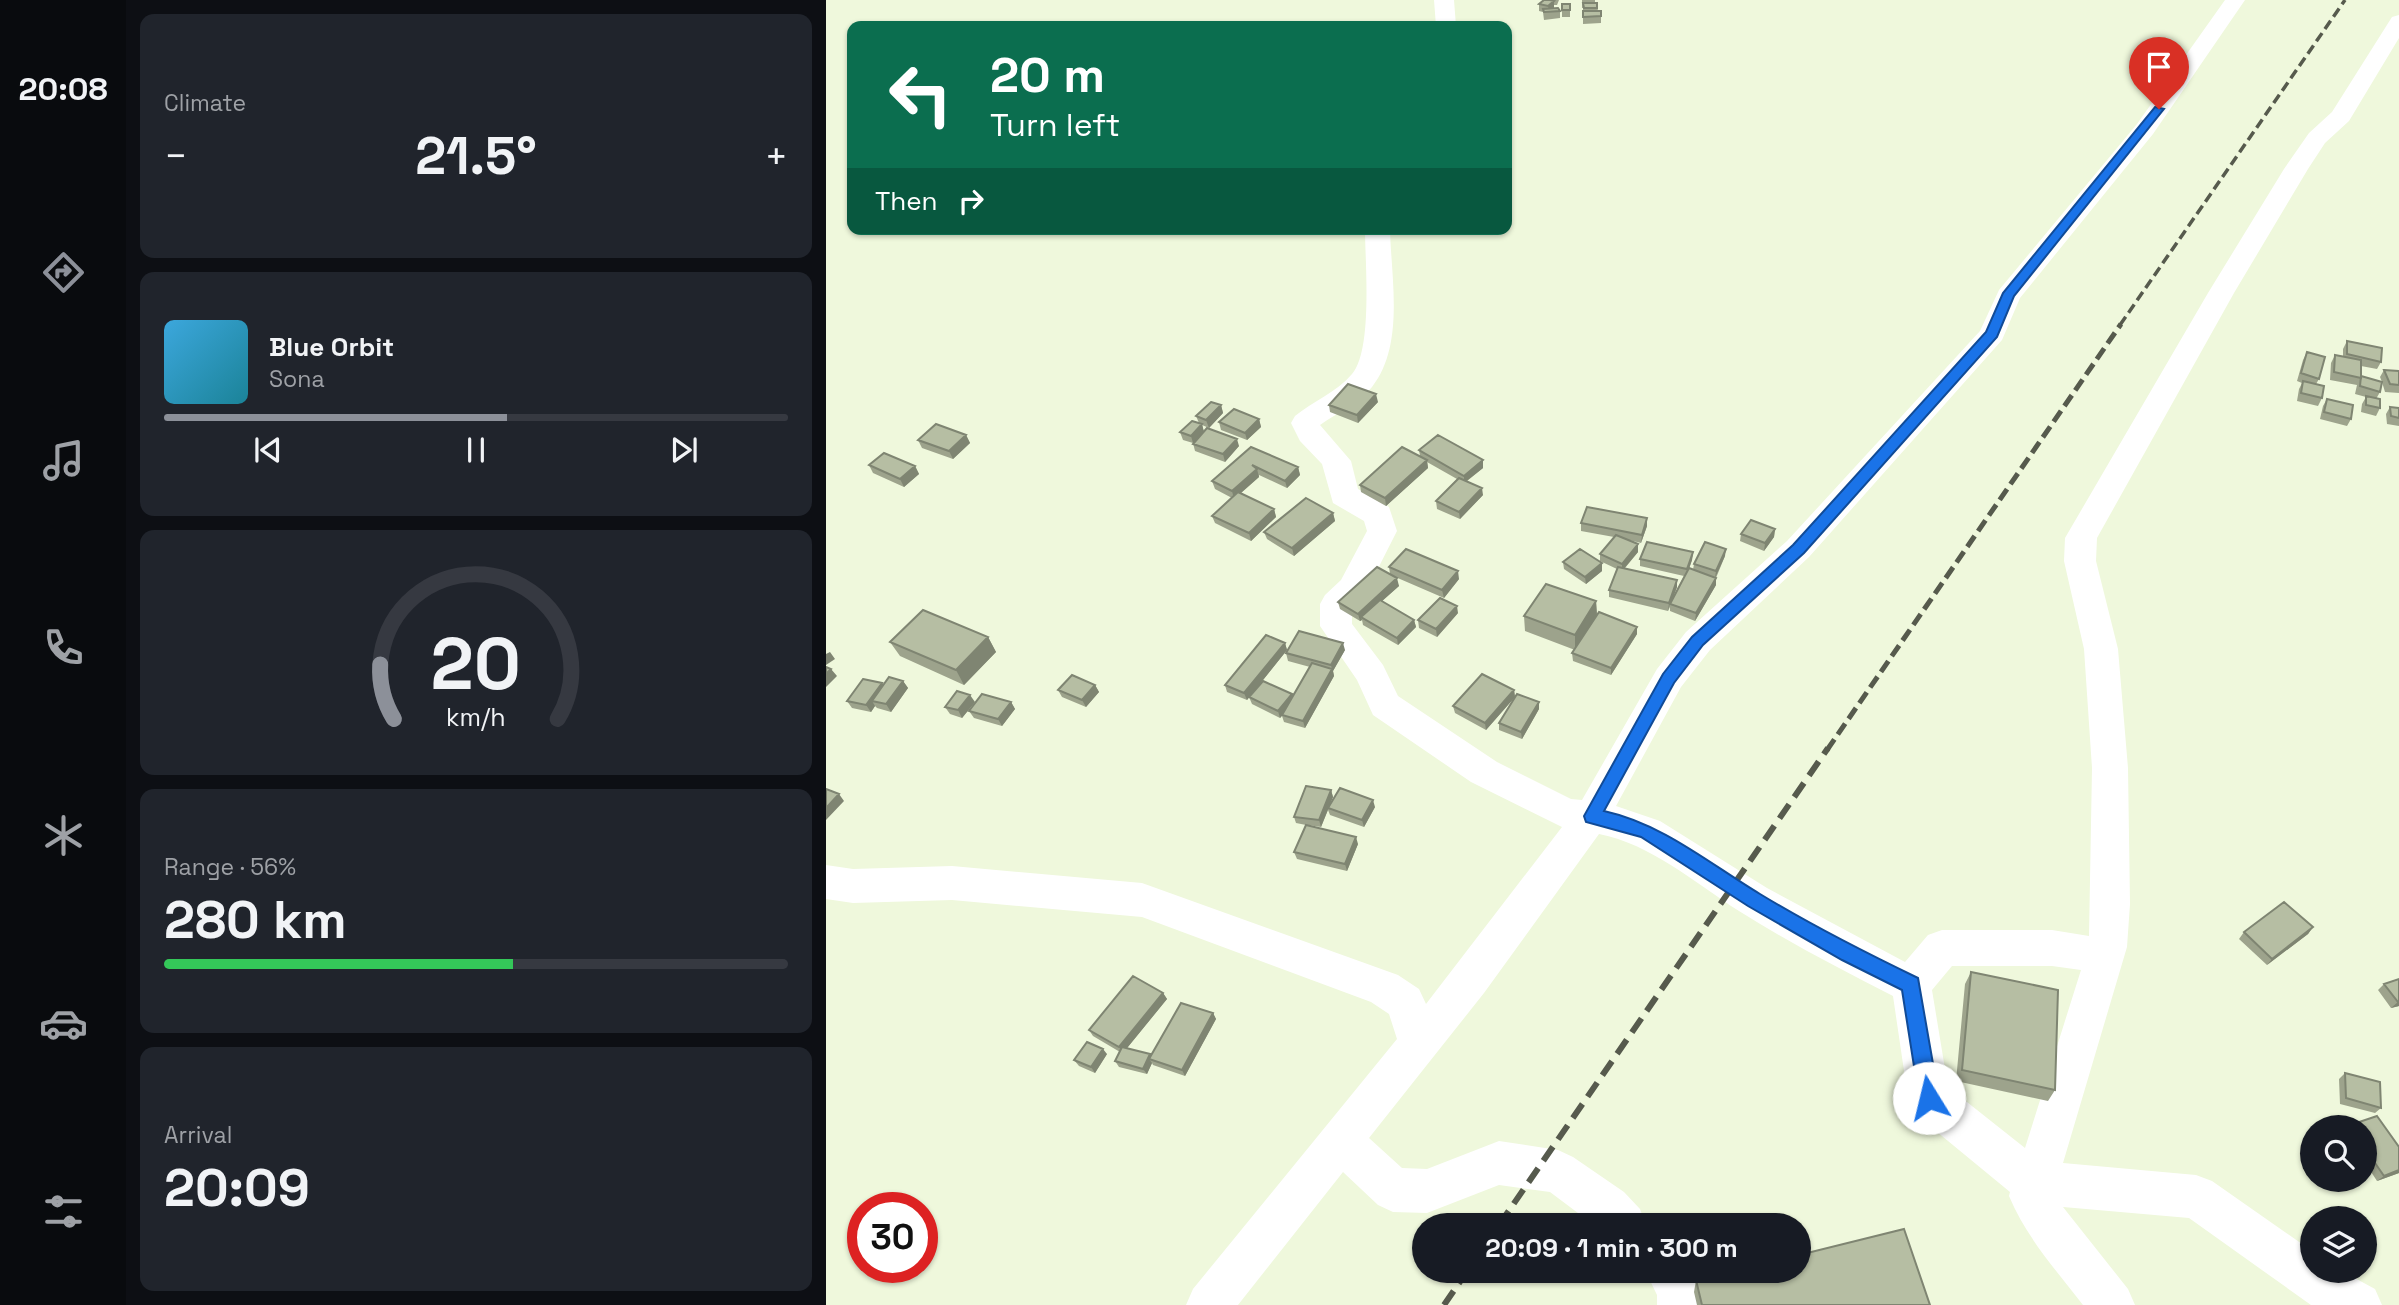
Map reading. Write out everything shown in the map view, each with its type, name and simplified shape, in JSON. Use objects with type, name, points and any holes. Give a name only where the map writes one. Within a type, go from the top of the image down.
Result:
[{"type":"street","points":[[1444,0],[1446,21]]},
{"type":"street","points":[[1209,1305],[1419,1044],[1592,816],[1669,678],[1698,641],[1798,549],[1992,334],[2008,296],[2145,129],[2235,0]]},
{"type":"street","points":[[2112,1305],[2044,1218],[2031,1196],[2033,1182],[2108,947],[2111,904],[2110,768],[2101,649],[2080,561],[2081,538],[2221,293],[2296,169],[2317,138],[2341,116],[2399,20]]},
{"type":"street","points":[[1377,235],[1379,343],[1373,363],[1363,380],[1305,423],[1310,434],[1336,461],[1344,495],[1378,515],[1382,531],[1353,588],[1336,604],[1336,626],[1371,674],[1385,705],[1484,772],[1565,813],[1623,823],[1647,832],[1766,907],[1911,985]]},
{"type":"street","points":[[826,882],[853,886],[952,883],[1142,900],[1384,988],[1405,1002],[1419,1044]]},
{"type":"street","points":[[2103,956],[2052,948],[1941,948],[1911,985],[1929,1098],[2033,1182],[2196,1197],[2330,1291],[2360,1305]]},
{"type":"street","points":[[1341,1140],[1393,1190],[1427,1191],[1499,1163],[1558,1172],[1613,1213]]},
{"type":"street","points":[[1676,1283],[1680,1289],[1680,1305]]},
{"type":"building","points":[[1544,0],[1554,1],[1548,6],[1539,4]]},
{"type":"building","points":[[1583,3],[1597,3],[1597,8],[1584,8]]},
{"type":"building","points":[[1562,4],[1570,4],[1570,10],[1562,10]]},
{"type":"building","points":[[1558,8],[1560,11],[1544,12],[1543,9]]},
{"type":"building","points":[[1583,11],[1601,11],[1601,16],[1583,17]]},
{"type":"building","points":[[2347,341],[2382,348],[2381,362],[2347,354]]},
{"type":"building","points":[[2307,352],[2325,357],[2319,379],[2301,373]]},
{"type":"building","points":[[2335,355],[2361,360],[2361,378],[2334,372]]},
{"type":"building","points":[[2384,370],[2399,371],[2399,385],[2390,384]]},
{"type":"building","points":[[2361,376],[2382,382],[2380,392],[2360,386]]},
{"type":"building","points":[[2303,381],[2324,386],[2322,398],[2301,393]]},
{"type":"building","points":[[1348,384],[1376,394],[1357,415],[1329,405]]},
{"type":"building","points":[[2366,396],[2380,399],[2380,408],[2366,405]]},
{"type":"building","points":[[2327,399],[2353,405],[2351,419],[2324,412]]},
{"type":"building","points":[[1211,402],[1221,405],[1206,420],[1196,416]]},
{"type":"building","points":[[2390,407],[2399,408],[2399,418],[2391,416]]},
{"type":"building","points":[[1234,409],[1259,419],[1245,433],[1219,422]]},
{"type":"building","points":[[1192,421],[1202,424],[1191,436],[1180,432]]},
{"type":"building","points":[[936,424],[966,435],[949,451],[918,440]]},
{"type":"building","points":[[1207,428],[1237,439],[1223,454],[1193,444]]},
{"type":"building","points":[[1438,435],[1483,460],[1464,476],[1419,450]]},
{"type":"building","points":[[1251,447],[1298,467],[1285,481],[1252,465],[1257,469],[1232,491],[1212,481]]},
{"type":"building","points":[[1402,447],[1427,460],[1385,498],[1360,485]]},
{"type":"building","points":[[884,453],[915,466],[900,479],[869,465]]},
{"type":"building","points":[[1459,478],[1482,488],[1459,512],[1436,501]]},
{"type":"building","points":[[1238,492],[1274,509],[1249,533],[1212,516]]},
{"type":"building","points":[[1306,498],[1333,513],[1292,548],[1264,532]]},
{"type":"building","points":[[1587,507],[1647,518],[1642,535],[1581,523]]},
{"type":"building","points":[[1751,520],[1775,529],[1765,543],[1741,534]]},
{"type":"building","points":[[1616,535],[1638,544],[1622,564],[1600,554]]},
{"type":"building","points":[[1647,542],[1693,552],[1687,569],[1640,559]]},
{"type":"building","points":[[1705,542],[1726,549],[1716,571],[1694,564]]},
{"type":"building","points":[[1406,549],[1458,571],[1442,590],[1389,567]]},
{"type":"building","points":[[1580,549],[1602,563],[1585,577],[1563,562]]},
{"type":"building","points":[[1377,567],[1397,578],[1358,614],[1338,602]]},
{"type":"building","points":[[1618,567],[1677,580],[1669,603],[1609,590]]},
{"type":"building","points":[[1689,568],[1716,578],[1696,613],[1670,604]]},
{"type":"building","points":[[1546,584],[1596,601],[1575,635],[1524,616]]},
{"type":"building","points":[[1440,598],[1457,606],[1436,629],[1418,620]]},
{"type":"building","points":[[1380,600],[1414,620],[1397,638],[1361,617]]},
{"type":"building","points":[[923,610],[988,637],[956,670],[890,642]]},
{"type":"building","points":[[1599,612],[1637,627],[1611,668],[1572,653]]},
{"type":"building","points":[[1299,631],[1343,643],[1331,665],[1286,653]]},
{"type":"building","points":[[1266,635],[1285,643],[1244,693],[1225,685]]},
{"type":"building","points":[[1312,663],[1332,669],[1303,721],[1282,715]]},
{"type":"building","points":[[1482,674],[1514,690],[1485,723],[1453,706]]},
{"type":"building","points":[[1072,675],[1095,685],[1082,700],[1058,690]]},
{"type":"building","points":[[889,677],[903,681],[886,704],[872,701]]},
{"type":"building","points":[[863,679],[882,683],[866,705],[847,701]]},
{"type":"building","points":[[1263,681],[1292,694],[1278,711],[1249,697]]},
{"type":"building","points":[[957,691],[970,695],[958,710],[945,707]]},
{"type":"building","points":[[982,694],[1011,702],[998,719],[969,711]]},
{"type":"building","points":[[1517,694],[1539,702],[1521,732],[1499,723]]},
{"type":"building","points":[[1306,786],[1331,790],[1319,820],[1294,817]]},
{"type":"building","points":[[1340,788],[1373,800],[1362,820],[1328,808]]},
{"type":"building","points":[[826,789],[839,794],[826,808]]},
{"type":"building","points":[[1306,825],[1356,837],[1345,864],[1294,852]]},
{"type":"building","points":[[2284,902],[2313,927],[2272,959],[2244,932]]},
{"type":"building","points":[[1971,972],[2058,990],[2055,1090],[1962,1070]]},
{"type":"building","points":[[1133,976],[1163,993],[1119,1047],[1089,1030]]},
{"type":"building","points":[[2399,979],[2399,1002],[2398,1002],[2384,984]]},
{"type":"building","points":[[1181,1003],[1213,1013],[1182,1070],[1149,1059]]},
{"type":"building","points":[[1087,1042],[1103,1049],[1091,1067],[1074,1060]]},
{"type":"building","points":[[1122,1047],[1150,1054],[1143,1069],[1115,1061]]},
{"type":"building","points":[[2345,1073],[2380,1082],[2381,1108],[2346,1098]]},
{"type":"building","points":[[2377,1116],[2399,1147],[2399,1170],[2384,1176],[2377,1166]]},
{"type":"building","points":[[1904,1229],[1930,1305],[1702,1305],[1697,1283],[1811,1283],[1811,1252]]},
{"type":"railway","points":[[2120,325],[2345,0]]},
{"type":"railway","points":[[1827,750],[2121,324]]},
{"type":"railway","points":[[1507,1213],[1828,748]]},
{"type":"railway","points":[[1444,1305],[1459,1283]]},
{"type":"route","points":[[1929,1098],[1911,985],[1849,954],[1754,900],[1647,832],[1592,816],[1669,678],[1698,641],[1798,549],[1992,334],[2008,296],[2159,109]]}]
